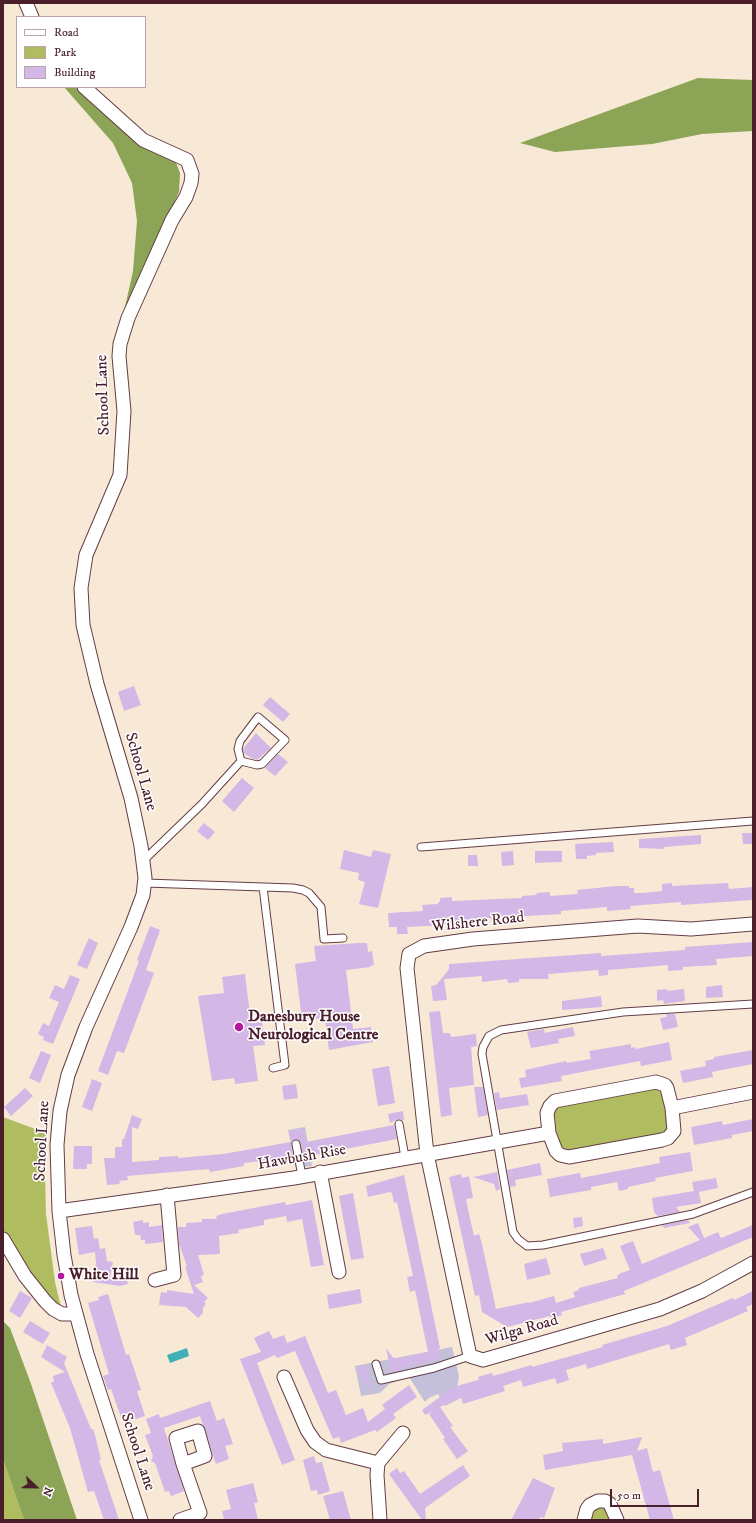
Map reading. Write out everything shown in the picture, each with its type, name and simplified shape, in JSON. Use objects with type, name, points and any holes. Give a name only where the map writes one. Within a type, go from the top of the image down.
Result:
[{"type":"street","points":[[26,3],[32,16]]},
{"type":"street","name":"School Lane","points":[[85,88],[143,140],[187,160],[192,174],[191,183],[186,196],[172,220],[128,318],[120,344],[119,356],[124,411],[120,476],[86,555],[81,588],[83,625],[97,684],[131,798],[144,860],[145,883],[132,927],[86,1027],[65,1087],[60,1111],[57,1145],[59,1211],[64,1255],[76,1314],[87,1354],[141,1520]]},
{"type":"street","name":"Wilshere Road","points":[[427,1154],[406,968],[409,954],[424,946],[473,939],[638,926],[691,928],[753,924]]},
{"type":"street","points":[[656,1082],[665,1085],[667,1088],[672,1108],[674,1131],[668,1138],[662,1140],[569,1157],[560,1155],[556,1150],[549,1133],[547,1113],[550,1106],[555,1101],[656,1082]]},
{"type":"street","points":[[672,1108],[753,1092]]},
{"type":"street","name":"Hawbush Rise","points":[[59,1211],[302,1176],[549,1133]]},
{"type":"street","name":"Wilga Road","points":[[427,1154],[470,1356],[483,1360],[660,1309],[702,1291],[753,1263]]},
{"type":"street","points":[[320,1172],[339,1272]]},
{"type":"street","points":[[155,1280],[174,1275],[167,1195]]},
{"type":"street","points":[[3,1239],[25,1276],[53,1310],[62,1314],[76,1314]]},
{"type":"street","points":[[284,1377],[307,1430],[315,1442],[326,1450],[378,1463]]},
{"type":"street","points":[[380,1520],[376,1475],[378,1463],[403,1433]]},
{"type":"street","points":[[180,1520],[200,1513],[183,1464]]},
{"type":"street","points":[[584,1520],[586,1509],[598,1501],[606,1501],[610,1504],[617,1520]]},
{"type":"lane","points":[[258,717],[285,740],[262,764],[257,765],[241,761],[238,749],[240,741],[258,717]]},
{"type":"lane","points":[[144,860],[202,804],[241,761]]},
{"type":"lane","points":[[421,847],[753,821]]},
{"type":"lane","points":[[145,883],[293,888],[309,893],[321,907],[324,939],[343,938]]},
{"type":"lane","points":[[263,887],[285,1065],[273,1068]]},
{"type":"lane","points":[[753,1004],[623,1012],[501,1030],[493,1032],[486,1041],[482,1054],[514,1232],[518,1239],[527,1246],[543,1245],[693,1214],[753,1192]]},
{"type":"lane","points":[[399,1124],[405,1157]]},
{"type":"lane","points":[[296,1144],[302,1176]]},
{"type":"lane","points":[[376,1364],[380,1380],[434,1368],[470,1356]]},
{"type":"shaded area","points":[[305,1127],[312,1166],[296,1168],[288,1130]]},
{"type":"shaded area","points":[[452,1347],[459,1376],[457,1389],[461,1398],[445,1406],[438,1394],[429,1398],[425,1402],[409,1377],[389,1384],[380,1393],[361,1396],[355,1366]]},
{"type":"green space","points":[[698,78],[753,80],[753,131],[702,134],[652,144],[555,152],[520,143]]},
{"type":"green space","points":[[65,88],[78,88],[94,105],[131,136],[175,160],[180,173],[179,192],[123,316],[133,271],[137,221],[132,183],[113,143]]},
{"type":"green space","points":[[657,1088],[665,1094],[670,1123],[667,1130],[660,1134],[570,1150],[562,1148],[558,1143],[553,1117],[555,1109],[558,1106]]},
{"type":"green space","points":[[3,1117],[46,1133],[46,1214],[55,1282],[61,1307],[56,1306],[27,1273],[3,1231]]},
{"type":"green space","points":[[3,1321],[10,1328],[30,1381],[77,1520],[24,1520],[3,1459]]},
{"type":"green space","points":[[3,1459],[24,1520],[3,1520]]},
{"type":"green space","points":[[605,1506],[614,1520],[589,1520],[591,1510]]},
{"type":"water","points":[[187,1348],[189,1356],[170,1363],[167,1355]]},
{"type":"building","points":[[134,686],[141,705],[124,711],[118,692]]},
{"type":"building","points":[[270,697],[290,714],[283,722],[263,705]]},
{"type":"building","points":[[256,733],[271,748],[257,760],[244,753],[243,749]]},
{"type":"building","points":[[278,754],[288,762],[275,776],[265,768]]},
{"type":"building","points":[[242,778],[254,788],[234,812],[222,801]]},
{"type":"building","points":[[204,823],[215,832],[208,840],[197,831]]},
{"type":"building","points":[[742,833],[752,833],[752,844],[743,844]]},
{"type":"building","points":[[701,835],[701,844],[664,847],[664,849],[639,848],[639,839]]},
{"type":"building","points":[[613,842],[614,852],[596,853],[596,855],[587,856],[587,859],[576,859],[575,844]]},
{"type":"building","points":[[344,850],[371,857],[373,850],[391,854],[378,908],[359,904],[365,882],[358,880],[359,873],[340,869]]},
{"type":"building","points":[[513,851],[514,865],[502,866],[501,852]]},
{"type":"building","points":[[535,851],[562,851],[562,862],[535,863]]},
{"type":"building","points":[[468,855],[477,855],[478,866],[468,866]]},
{"type":"building","points":[[672,883],[672,886],[728,883],[729,889],[753,887],[753,900],[681,905],[681,902],[630,906],[631,909],[607,911],[607,907],[561,911],[561,914],[462,920],[462,924],[407,927],[408,934],[397,934],[397,927],[389,927],[388,913],[423,911],[422,905],[438,904],[438,902],[440,902],[440,898],[452,897],[452,901],[522,898],[522,896],[537,895],[536,893],[550,892],[550,896],[578,894],[577,890],[616,886],[629,886],[629,888],[634,888],[634,893],[644,893],[662,891],[662,884]]},
{"type":"building","points":[[150,926],[160,930],[146,970],[154,973],[124,1053],[117,1051],[108,1075],[98,1071],[139,961],[137,960]]},
{"type":"building","points":[[89,938],[98,943],[87,969],[77,965]]},
{"type":"building","points":[[753,942],[753,956],[716,959],[717,965],[683,967],[683,970],[668,971],[668,965],[608,970],[608,975],[599,976],[598,970],[548,974],[549,979],[519,979],[519,982],[508,983],[507,979],[482,982],[482,976],[444,979],[447,1000],[433,1001],[431,986],[436,985],[443,977],[449,969],[449,964],[601,953],[601,956],[685,950],[685,947]]},
{"type":"building","points":[[367,943],[368,952],[372,951],[374,965],[370,967],[346,970],[353,1029],[371,1027],[373,1042],[329,1050],[325,1018],[302,1020],[295,964],[316,961],[314,946]]},
{"type":"building","name":"Danesbury House Neurological Centre","points":[[245,974],[251,1023],[262,1022],[265,1045],[253,1046],[258,1081],[235,1084],[234,1078],[212,1081],[198,996],[224,993],[222,977]]},
{"type":"building","points":[[70,975],[80,979],[53,1044],[43,1040],[44,1037],[38,1034],[43,1023],[49,1026],[59,1002],[49,998],[55,985],[64,989]]},
{"type":"building","points":[[722,985],[723,997],[706,998],[706,987]]},
{"type":"building","points":[[667,989],[667,991],[684,989],[685,1001],[664,1004],[663,1000],[657,1001],[657,990]]},
{"type":"building","points":[[601,996],[602,1007],[562,1010],[562,1001]]},
{"type":"building","points":[[440,1011],[443,1033],[450,1033],[451,1037],[476,1034],[477,1046],[471,1047],[474,1085],[449,1088],[452,1115],[441,1117],[429,1012]]},
{"type":"building","points":[[666,1014],[675,1014],[678,1027],[663,1030],[660,1018],[667,1017]]},
{"type":"building","points":[[573,1027],[575,1036],[558,1039],[559,1043],[531,1048],[527,1032],[544,1029],[545,1033]]},
{"type":"building","points":[[669,1042],[672,1060],[641,1066],[640,1061],[561,1076],[562,1081],[521,1088],[519,1078],[526,1077],[525,1070],[566,1061],[567,1063],[591,1059],[589,1051],[631,1044],[631,1048],[635,1047],[636,1049]]},
{"type":"building","points":[[753,1050],[753,1064],[712,1072],[713,1077],[683,1083],[680,1071],[706,1066],[705,1061],[714,1059],[714,1057]]},
{"type":"building","points":[[41,1051],[51,1055],[40,1083],[29,1078]]},
{"type":"building","points":[[389,1066],[395,1103],[378,1106],[372,1069]]},
{"type":"building","points":[[92,1079],[102,1083],[92,1111],[82,1107]]},
{"type":"building","points":[[296,1084],[298,1098],[284,1100],[282,1086]]},
{"type":"building","points":[[474,1087],[483,1087],[488,1115],[478,1117]]},
{"type":"building","points":[[25,1088],[33,1096],[11,1116],[4,1107]]},
{"type":"building","points":[[499,1092],[500,1098],[527,1094],[529,1105],[497,1110],[494,1093]]},
{"type":"building","points":[[403,1111],[404,1120],[398,1119],[390,1123],[388,1114]]},
{"type":"building","points":[[132,1115],[142,1119],[138,1129],[132,1127],[132,1162],[159,1160],[159,1157],[178,1156],[178,1158],[223,1154],[291,1142],[289,1131],[303,1128],[306,1142],[394,1125],[397,1139],[304,1157],[301,1143],[295,1139],[291,1143],[293,1157],[244,1163],[244,1166],[210,1172],[209,1169],[127,1176],[128,1180],[119,1181],[120,1184],[107,1185],[104,1158],[115,1158],[115,1147],[122,1147],[122,1139],[124,1139]]},
{"type":"building","points":[[753,1119],[753,1131],[732,1135],[732,1138],[694,1145],[691,1127],[722,1121],[723,1125]]},
{"type":"building","points":[[74,1146],[92,1146],[92,1164],[87,1164],[87,1169],[73,1169]]},
{"type":"building","points":[[690,1152],[693,1171],[655,1178],[656,1181],[628,1187],[628,1189],[619,1191],[617,1182],[591,1187],[591,1190],[550,1197],[547,1179],[580,1173],[581,1178],[660,1163],[659,1157]]},
{"type":"building","points":[[540,1163],[542,1175],[515,1180],[516,1186],[510,1187],[507,1170]]},
{"type":"building","points":[[497,1172],[500,1189],[496,1191],[494,1184],[473,1177]]},
{"type":"building","points":[[461,1174],[462,1178],[469,1176],[473,1198],[466,1199],[469,1214],[474,1236],[479,1234],[482,1244],[496,1309],[529,1303],[554,1296],[556,1303],[575,1297],[573,1292],[579,1290],[579,1288],[618,1278],[617,1276],[621,1273],[630,1270],[620,1246],[633,1241],[642,1264],[700,1240],[688,1227],[698,1223],[704,1238],[718,1232],[721,1238],[753,1225],[753,1237],[624,1291],[625,1294],[561,1312],[562,1315],[551,1319],[550,1316],[507,1327],[482,1312],[479,1295],[475,1296],[449,1177]]},
{"type":"building","points":[[404,1175],[440,1348],[438,1349],[440,1359],[401,1368],[402,1370],[391,1373],[386,1348],[394,1359],[428,1352],[415,1290],[410,1292],[407,1277],[413,1276],[397,1202],[394,1203],[392,1193],[390,1192],[368,1197],[366,1186]]},
{"type":"building","points":[[716,1178],[718,1188],[699,1192],[701,1203],[676,1207],[680,1212],[658,1216],[654,1212],[652,1198],[694,1191],[692,1182]]},
{"type":"building","points":[[353,1193],[364,1258],[351,1260],[339,1196]]},
{"type":"building","points":[[312,1200],[324,1265],[311,1267],[302,1219],[287,1222],[286,1216],[264,1220],[264,1225],[238,1230],[239,1233],[219,1236],[220,1254],[198,1255],[204,1275],[201,1276],[203,1282],[194,1285],[208,1298],[204,1302],[206,1304],[203,1308],[203,1313],[198,1318],[186,1307],[159,1305],[161,1292],[167,1293],[167,1290],[194,1294],[185,1267],[187,1266],[179,1244],[178,1227],[186,1227],[186,1223],[202,1222],[202,1219],[217,1219],[216,1216],[222,1214],[285,1202],[286,1205]]},
{"type":"building","points":[[582,1217],[583,1226],[574,1228],[573,1218]]},
{"type":"building","points":[[143,1220],[143,1223],[149,1222],[149,1227],[162,1225],[163,1242],[145,1244],[145,1240],[141,1240],[140,1235],[135,1235],[133,1222]]},
{"type":"building","points":[[688,1220],[690,1223],[664,1228],[662,1225]]},
{"type":"building","points":[[92,1226],[94,1239],[98,1238],[100,1249],[105,1248],[107,1261],[113,1262],[110,1279],[126,1275],[128,1284],[120,1286],[93,1282],[96,1263],[95,1252],[79,1255],[75,1228]]},
{"type":"building","points":[[603,1248],[607,1259],[584,1266],[580,1254]]},
{"type":"building","points":[[546,1258],[551,1274],[527,1280],[524,1264]]},
{"type":"building","points":[[360,1289],[362,1303],[329,1309],[327,1295]]},
{"type":"building","points":[[20,1291],[32,1298],[20,1318],[9,1311]]},
{"type":"building","points":[[753,1291],[753,1304],[746,1307],[748,1311],[685,1338],[687,1345],[671,1350],[669,1344],[587,1369],[586,1364],[566,1370],[569,1380],[557,1384],[555,1378],[523,1387],[521,1380],[503,1386],[505,1391],[463,1404],[461,1397],[440,1407],[453,1426],[450,1427],[468,1451],[457,1459],[443,1439],[445,1438],[429,1414],[433,1411],[425,1415],[422,1410],[440,1397],[439,1396],[460,1385],[479,1380],[478,1377],[492,1373],[493,1376],[532,1365],[532,1367],[603,1347],[602,1345],[667,1326]]},
{"type":"building","points":[[108,1294],[126,1355],[129,1354],[141,1390],[137,1391],[145,1416],[130,1421],[128,1414],[121,1417],[111,1389],[108,1390],[103,1376],[109,1374],[88,1303],[99,1300],[98,1297]]},
{"type":"building","points":[[30,1321],[50,1333],[43,1344],[23,1332]]},
{"type":"building","points":[[269,1331],[273,1339],[284,1335],[287,1343],[305,1336],[328,1393],[336,1390],[346,1415],[363,1408],[368,1422],[385,1409],[382,1405],[409,1385],[417,1397],[393,1414],[396,1418],[377,1432],[375,1430],[341,1443],[339,1437],[333,1439],[295,1351],[277,1358],[275,1355],[257,1363],[295,1460],[282,1465],[240,1359],[261,1352],[254,1338]]},
{"type":"building","points":[[47,1345],[67,1357],[64,1363],[91,1429],[93,1429],[101,1460],[99,1460],[119,1520],[104,1520],[94,1491],[88,1492],[70,1428],[51,1383],[54,1381],[53,1376],[65,1372],[41,1357]]},
{"type":"building","points":[[365,1365],[372,1391],[355,1368]]},
{"type":"building","points":[[210,1401],[217,1421],[224,1418],[233,1444],[225,1446],[229,1459],[216,1464],[200,1416],[164,1428],[184,1491],[171,1496],[169,1491],[165,1492],[155,1463],[151,1461],[153,1456],[145,1435],[151,1433],[146,1419],[159,1414],[160,1418]]},
{"type":"building","points":[[642,1437],[637,1451],[647,1448],[653,1472],[660,1470],[674,1520],[650,1520],[632,1455],[545,1470],[543,1455],[563,1451],[562,1443],[603,1439],[603,1444]]},
{"type":"building","points":[[314,1456],[316,1463],[322,1462],[330,1491],[318,1495],[317,1490],[311,1491],[303,1460]]},
{"type":"building","points":[[463,1465],[470,1476],[425,1508],[426,1520],[422,1520],[389,1474],[397,1468],[400,1473],[404,1471],[420,1494]]},
{"type":"building","points":[[533,1478],[555,1488],[544,1518],[540,1517],[539,1520],[511,1520]]},
{"type":"building","points":[[253,1483],[258,1502],[254,1503],[258,1520],[224,1520],[222,1511],[231,1509],[226,1490]]},
{"type":"building","points":[[343,1491],[351,1520],[330,1520],[323,1496]]},
{"type":"place","name":"Danesbury House Neurological Centre","points":[[239,1027]]},
{"type":"place","name":"White Hill","points":[[61,1276]]}]
